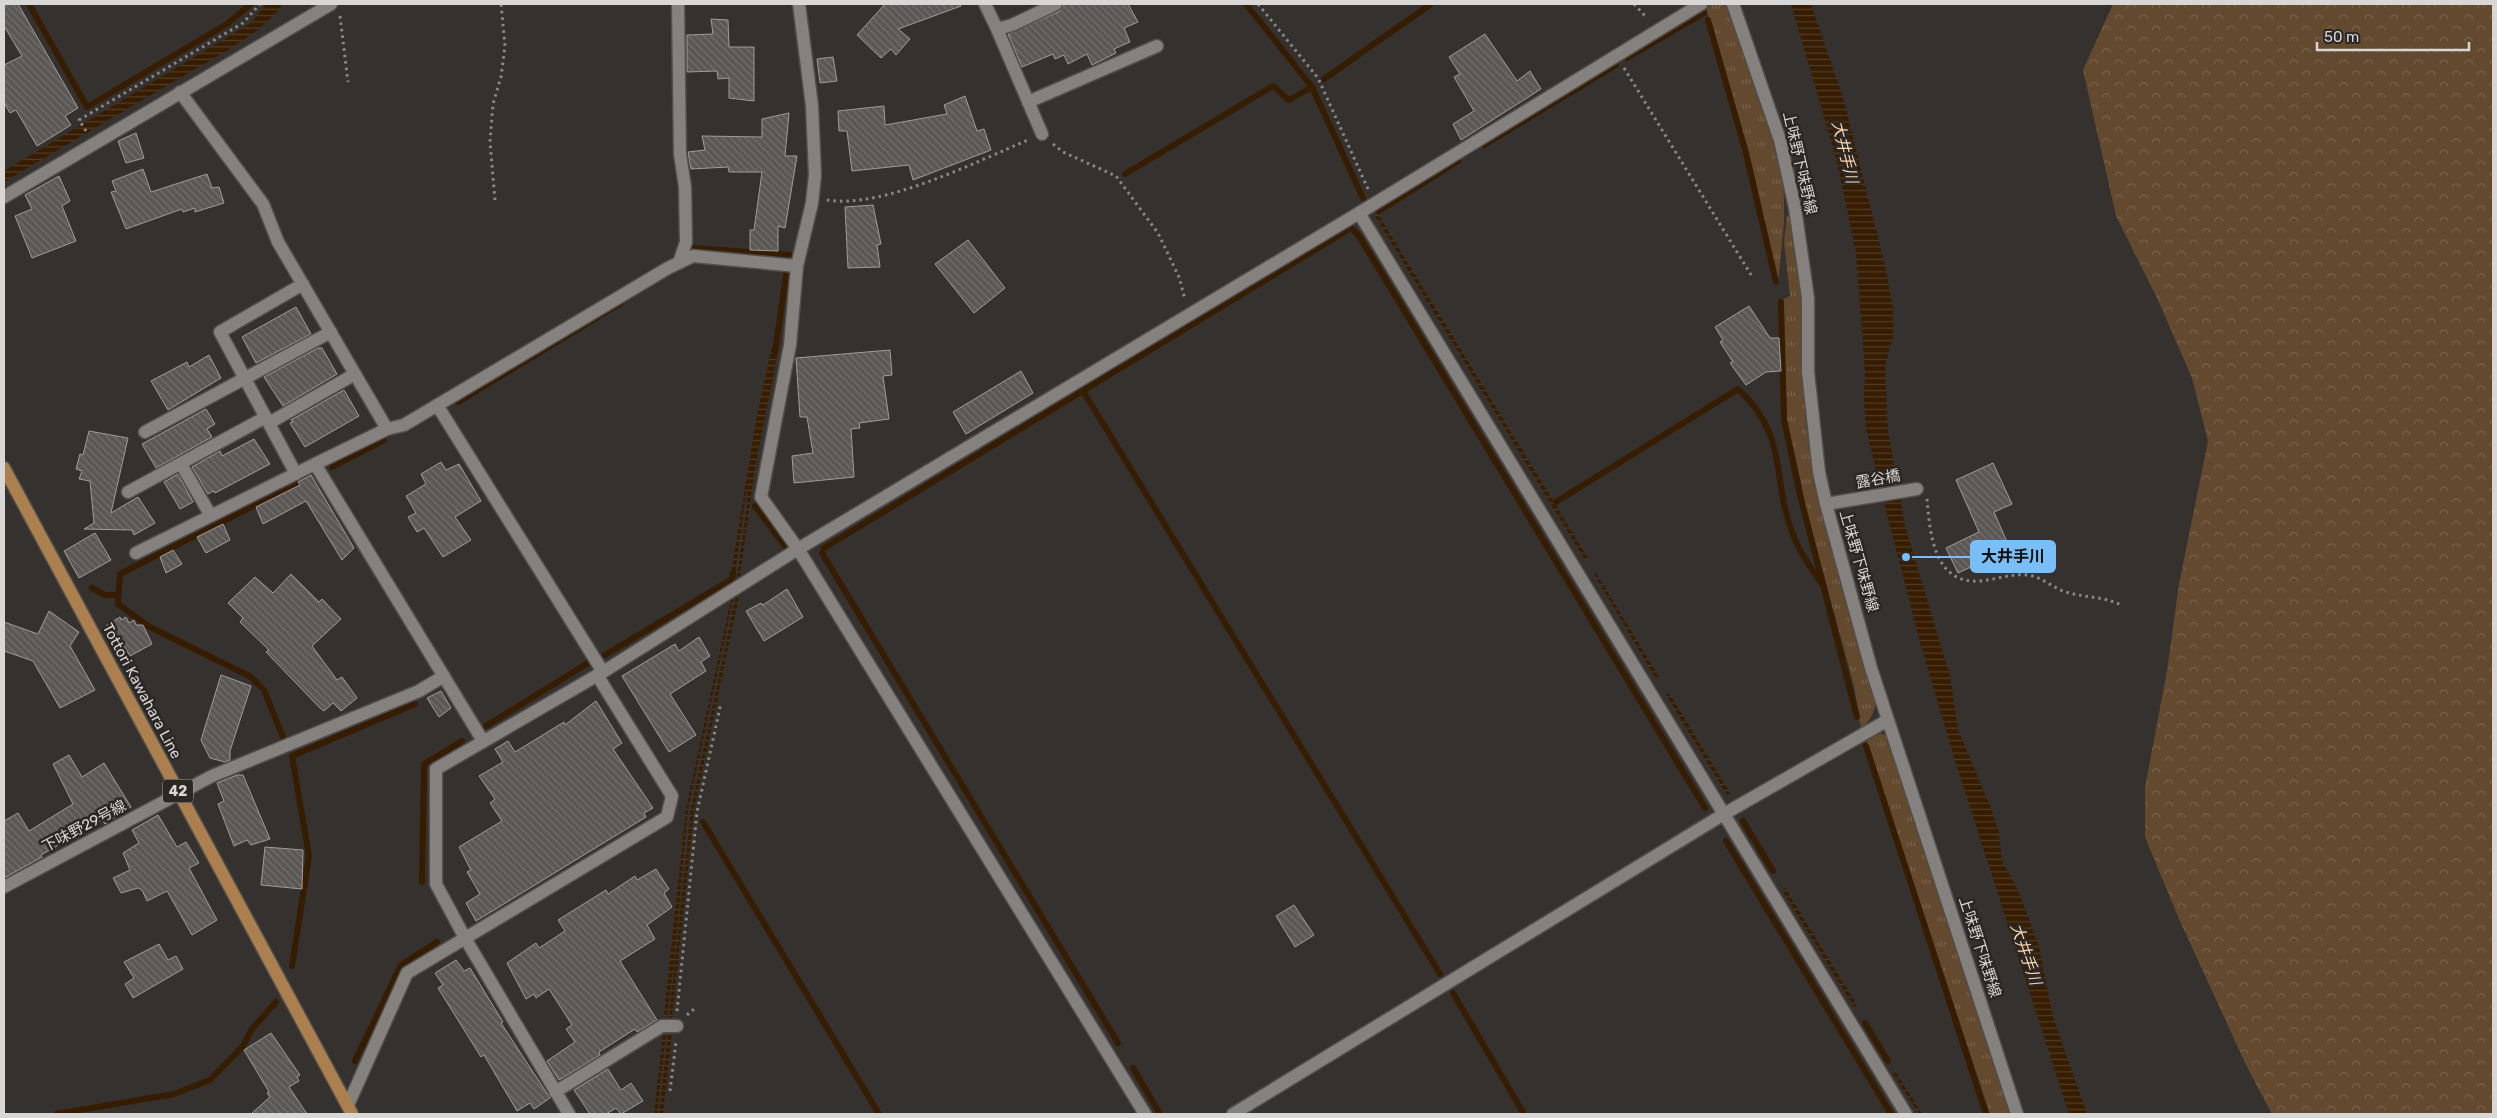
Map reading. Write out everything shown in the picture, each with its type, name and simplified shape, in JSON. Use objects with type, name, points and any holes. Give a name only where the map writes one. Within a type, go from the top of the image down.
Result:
[{"type":"main road","name":"Tottori Kawahara Line","points":[[4,468],[350,1109]]},
{"type":"street","points":[[678,4],[680,154],[685,187],[686,233],[684,252],[679,263]]},
{"type":"street","points":[[799,4],[815,152],[812,197],[796,266],[790,345],[761,497],[798,549],[1145,1114]]},
{"type":"street","points":[[985,4],[1042,134]]},
{"type":"street","points":[[997,29],[1012,25],[1056,4]]},
{"type":"street","points":[[569,1114],[465,938],[436,884],[436,769],[600,673],[798,549],[1378,202],[1702,4]]},
{"type":"street","name":"上味野下味野線","points":[[1733,4],[1780,140],[1795,208],[1808,298],[1808,372],[1819,472],[1826,504],[1871,668],[2017,1114]]},
{"type":"street","points":[[4,197],[180,92],[313,8],[335,8]]},
{"type":"street","points":[[1028,102],[1157,46]]},
{"type":"street","points":[[180,92],[262,204],[278,242],[387,429]]},
{"type":"street","points":[[1359,213],[1906,1114]]},
{"type":"street","points":[[136,553],[387,429],[404,425],[693,256],[796,266]]},
{"type":"street","points":[[296,474],[220,332],[303,284]]},
{"type":"street","points":[[144,432],[331,332]]},
{"type":"street","points":[[128,492],[355,374]]},
{"type":"street","points":[[350,1109],[407,973],[667,817],[672,796],[600,673],[437,405]]},
{"type":"street","points":[[181,464],[211,516]]},
{"type":"street","points":[[315,464],[483,740]]},
{"type":"street","name":"露谷橋","points":[[1826,504],[1917,489]]},
{"type":"street","name":"下味野29号線","points":[[4,887],[212,776],[419,691],[444,676]]},
{"type":"street","points":[[1232,1114],[1724,814],[1888,720]]},
{"type":"street","points":[[556,1092],[662,1026],[677,1026]]},
{"type":"path","points":[[93,144],[79,120],[242,23],[260,4]]},
{"type":"path","points":[[495,200],[491,124],[493,104],[501,77],[505,46],[501,4]]},
{"type":"path","points":[[1258,4],[1318,78],[1369,191],[1378,202]]},
{"type":"path","points":[[335,8],[348,82]]},
{"type":"path","points":[[1616,56],[1753,278]]},
{"type":"path","points":[[812,197],[839,202],[893,193],[1042,134],[1063,152],[1116,176],[1158,233],[1179,277],[1188,314]]},
{"type":"path","points":[[1917,489],[1926,488],[1929,515],[1940,562],[1954,577],[1964,581],[1979,581],[2030,575],[2064,591],[2108,598],[2121,605]]},
{"type":"path","points":[[670,1091],[697,812],[721,703]]},
{"type":"green space","points":[[1712,4],[1723,4],[1729,8],[1744,40],[1779,157],[1784,197],[1784,222],[1778,284],[1744,140],[1706,7]]},
{"type":"green space","points":[[2113,4],[2493,4],[2493,1114],[2272,1114],[2247,1067],[2179,919],[2145,837],[2145,787],[2167,671],[2179,584],[2208,441],[2192,378],[2157,298],[2116,216],[2083,70]]},
{"type":"green space","points":[[1790,214],[1801,301],[1806,428],[1816,481],[1875,701],[1873,713],[1861,729],[1854,686],[1809,520],[1787,419],[1782,300],[1790,296],[1784,242],[1787,216]]},
{"type":"green space","points":[[1876,732],[1885,735],[1891,742],[2013,1114],[1990,1114],[1865,736]]},
{"type":"water","points":[[266,4],[283,4],[274,15],[248,37],[4,182],[4,171],[251,23]]},
{"type":"water","points":[[1791,4],[1811,4],[1844,101],[1885,266],[1893,308],[1893,337],[1885,365],[1888,431],[1905,526],[1950,676],[1958,730],[1991,808],[1999,833],[2002,861],[2018,890],[2039,947],[2053,1017],[2087,1114],[2069,1114],[1956,764],[1920,642],[1866,428],[1864,403],[1865,371],[1856,252],[1836,158]]},
{"type":"water","points":[[1378,214],[1588,558],[1585,560],[1375,216]]},
{"type":"water","points":[[772,346],[779,347],[755,467],[740,577],[737,576],[747,504],[747,487],[734,581],[730,580],[757,415]]},
{"type":"water","points":[[1596,573],[1659,677],[1656,679],[1594,574]]},
{"type":"water","points":[[736,595],[739,596],[694,810],[672,1018],[669,1017],[691,809]]},
{"type":"water","points":[[731,599],[733,600],[688,810],[674,963],[667,1017],[664,1016],[686,809]]},
{"type":"water","points":[[1669,693],[1730,793],[1727,795],[1666,695]]},
{"type":"water","points":[[1785,888],[1857,1005],[1854,1007],[1782,890]]},
{"type":"water","points":[[668,1033],[672,1033],[663,1114],[659,1114]]},
{"type":"water","points":[[663,1034],[666,1034],[657,1114],[654,1114]]},
{"type":"water","points":[[1895,1071],[1922,1114],[1919,1114],[1892,1072]]},
{"type":"building","points":[[4,4],[18,4],[78,108],[65,116],[71,125],[37,146],[16,110],[10,113],[4,103],[4,65],[22,56],[4,26]]},
{"type":"building","points":[[885,4],[960,4],[961,6],[898,29],[910,39],[896,55],[891,49],[881,58],[857,35]]},
{"type":"building","points":[[1064,4],[1128,4],[1138,22],[1124,28],[1130,42],[1114,49],[1116,53],[1092,65],[1087,54],[1068,64],[1064,55],[1055,59],[1053,54],[1022,67],[1008,34],[1060,11]]},
{"type":"building","points":[[711,19],[728,20],[729,47],[754,47],[754,101],[729,98],[729,78],[718,79],[717,71],[687,72],[687,35],[713,34]]},
{"type":"building","points":[[1485,34],[1517,81],[1530,71],[1541,89],[1461,140],[1453,124],[1474,111],[1454,77],[1460,74],[1449,57]]},
{"type":"building","points":[[833,57],[837,81],[820,83],[817,59]]},
{"type":"building","points":[[965,96],[977,131],[984,129],[991,150],[913,180],[909,165],[852,171],[847,131],[839,131],[838,111],[884,106],[885,125],[947,114],[944,105]]},
{"type":"building","points":[[789,113],[785,156],[797,156],[785,228],[778,226],[778,251],[750,250],[750,230],[754,230],[762,172],[729,172],[728,167],[691,169],[688,152],[705,150],[702,136],[762,137],[762,119]]},
{"type":"building","points":[[136,133],[144,158],[126,163],[118,141]]},
{"type":"building","points":[[143,169],[151,192],[207,174],[212,188],[219,187],[224,203],[195,212],[195,208],[183,212],[182,209],[126,229],[111,192],[116,191],[112,181]]},
{"type":"building","points":[[59,176],[70,201],[62,206],[76,241],[32,258],[15,216],[32,209],[25,195]]},
{"type":"building","points":[[873,205],[881,244],[877,245],[880,267],[848,268],[845,207]]},
{"type":"building","points":[[968,240],[1005,288],[974,313],[935,264]]},
{"type":"building","points":[[1749,306],[1770,338],[1779,338],[1781,371],[1766,372],[1746,385],[1730,363],[1733,362],[1720,342],[1723,340],[1715,327]]},
{"type":"building","points":[[296,307],[311,334],[256,363],[242,337]]},
{"type":"building","points":[[318,348],[322,348],[337,374],[283,406],[264,377]]},
{"type":"building","points":[[890,350],[892,375],[883,376],[889,419],[859,423],[860,428],[851,429],[854,477],[794,483],[792,456],[813,453],[807,417],[800,417],[796,358]]},
{"type":"building","points":[[209,355],[221,378],[168,410],[151,381],[187,362],[189,367]]},
{"type":"building","points":[[1021,371],[1033,393],[966,434],[953,412]]},
{"type":"building","points":[[344,390],[359,416],[305,447],[290,423],[293,422],[291,420]]},
{"type":"building","points":[[206,409],[215,424],[207,429],[212,437],[156,468],[142,444]]},
{"type":"building","points":[[89,431],[128,438],[111,513],[138,497],[155,523],[134,535],[132,530],[84,529],[94,523],[90,481],[79,479],[82,471],[76,469],[80,454],[83,455]]},
{"type":"building","points":[[254,439],[270,464],[215,493],[213,491],[208,494],[192,467],[220,451],[222,456]]},
{"type":"building","points":[[441,462],[446,470],[459,464],[481,501],[455,517],[471,540],[443,557],[424,528],[417,532],[408,517],[416,513],[406,496],[426,484],[421,474]]},
{"type":"building","points":[[1993,463],[2012,504],[1994,512],[2010,549],[1958,573],[1946,548],[1979,532],[1956,480]]},
{"type":"building","points":[[178,474],[193,502],[180,509],[164,482]]},
{"type":"building","points":[[311,475],[354,548],[342,560],[306,501],[263,524],[256,507],[300,485],[298,482]]},
{"type":"building","points":[[223,524],[230,540],[206,553],[197,537]]},
{"type":"building","points":[[95,533],[111,560],[79,578],[64,551]]},
{"type":"building","points":[[173,550],[182,564],[166,573],[160,557]]},
{"type":"building","points":[[291,574],[319,602],[322,599],[341,619],[312,646],[337,680],[342,677],[357,698],[341,711],[333,703],[324,711],[320,708],[266,652],[269,650],[240,622],[243,618],[228,603],[255,577],[273,593]]},
{"type":"building","points":[[787,589],[803,617],[764,641],[746,611],[761,603],[763,605]]},
{"type":"building","points":[[49,611],[79,632],[70,646],[95,690],[60,708],[33,661],[4,651],[4,622],[38,634]]},
{"type":"building","points":[[120,617],[121,620],[126,617],[129,623],[134,620],[136,625],[143,625],[152,644],[130,656],[124,646],[119,650],[106,626]]},
{"type":"building","points":[[699,637],[710,656],[701,662],[706,671],[670,694],[696,735],[669,752],[622,676],[675,644],[679,651]]},
{"type":"building","points":[[221,675],[251,686],[230,751],[230,760],[225,762],[210,758],[201,740]]},
{"type":"building","points":[[441,691],[451,708],[439,717],[427,698]]},
{"type":"building","points":[[596,701],[622,743],[613,749],[653,808],[644,813],[646,817],[476,921],[466,903],[480,894],[467,872],[471,870],[459,847],[502,821],[490,803],[495,799],[479,776],[503,762],[495,749],[508,741],[515,752],[564,722],[565,725]]},
{"type":"building","points":[[69,755],[82,777],[104,763],[131,807],[105,824],[102,820],[4,878],[4,821],[18,813],[29,831],[73,804],[53,764]]},
{"type":"building","points":[[237,775],[243,775],[270,839],[251,845],[247,840],[234,846],[218,804],[224,801],[217,783]]},
{"type":"building","points":[[158,815],[177,847],[186,842],[199,863],[189,868],[217,920],[192,935],[167,891],[147,901],[142,890],[138,888],[121,893],[113,878],[130,870],[123,853],[139,843],[132,830]]},
{"type":"building","points":[[265,847],[303,850],[302,889],[261,885]]},
{"type":"building","points":[[656,869],[669,889],[664,893],[672,907],[647,925],[655,939],[620,961],[657,1020],[637,1032],[635,1029],[599,1052],[600,1055],[559,1080],[547,1061],[575,1042],[566,1029],[572,1025],[549,989],[536,998],[534,994],[526,999],[507,963],[536,943],[539,948],[565,931],[558,920],[606,890],[608,894],[635,876],[637,880]]},
{"type":"building","points":[[1294,905],[1314,935],[1295,947],[1276,916]]},
{"type":"building","points":[[159,944],[168,960],[176,956],[183,969],[133,998],[125,984],[134,978],[124,962]]},
{"type":"building","points":[[456,960],[464,971],[470,968],[503,1022],[501,1023],[550,1098],[534,1109],[530,1103],[517,1111],[484,1055],[481,1057],[438,988],[443,985],[435,973]]},
{"type":"building","points":[[271,1033],[300,1075],[297,1077],[299,1081],[289,1087],[307,1114],[251,1114],[270,1097],[267,1093],[269,1092],[244,1050]]},
{"type":"building","points":[[608,1069],[621,1090],[631,1083],[643,1101],[621,1114],[616,1108],[606,1114],[590,1114],[574,1090]]},
{"type":"waterway","points":[[29,4],[87,107],[227,24],[251,4]]},
{"type":"waterway","points":[[1246,4],[1312,87],[1363,198]]},
{"type":"waterway","points":[[1324,79],[1431,4]]},
{"type":"waterway","points":[[1627,58],[1704,13]]},
{"type":"waterway","points":[[1708,20],[1746,153],[1776,282]]},
{"type":"waterway","points":[[1484,145],[1616,65]]},
{"type":"waterway","points":[[1125,174],[1273,86],[1289,100],[1312,87]]},
{"type":"waterway","points":[[1379,211],[1458,161]]},
{"type":"waterway","points":[[824,548],[1351,228],[1359,236],[1705,808]]},
{"type":"waterway","points":[[688,257],[692,248],[789,255],[775,352]]},
{"type":"waterway","points":[[1781,302],[1784,420],[1801,499],[1857,717]]},
{"type":"waterway","points":[[458,402],[621,303]]},
{"type":"waterway","points":[[1556,502],[1738,389],[1755,407],[1766,425],[1773,442],[1787,516],[1794,537],[1804,557],[1824,587]]},
{"type":"waterway","points":[[1083,391],[1440,974]]},
{"type":"waterway","points":[[332,467],[384,440]]},
{"type":"waterway","points":[[283,737],[264,690],[251,677],[148,626],[118,604],[120,574],[306,479]]},
{"type":"waterway","points":[[755,506],[785,546]]},
{"type":"waterway","points":[[822,553],[1118,1043]]},
{"type":"waterway","points":[[605,655],[732,579],[733,573]]},
{"type":"waterway","points":[[92,588],[105,595],[118,595]]},
{"type":"waterway","points":[[486,726],[588,663]]},
{"type":"waterway","points":[[292,966],[309,856],[292,756],[415,704]]},
{"type":"waterway","points":[[422,882],[424,764],[462,741]]},
{"type":"waterway","points":[[1866,746],[1986,1114]]},
{"type":"waterway","points":[[1743,821],[1773,871]]},
{"type":"waterway","points":[[703,822],[879,1114]]},
{"type":"waterway","points":[[1726,841],[1891,1114]]},
{"type":"waterway","points":[[355,1061],[401,965],[437,942]]},
{"type":"waterway","points":[[1453,993],[1524,1114]]},
{"type":"waterway","points":[[56,1114],[174,1094],[210,1080],[243,1046],[252,1029],[276,1002]]},
{"type":"waterway","points":[[1865,1023],[1888,1061]]},
{"type":"waterway","points":[[1133,1068],[1160,1114]]},
{"type":"place","name":"大井手川","points":[[1906,557]]}]
